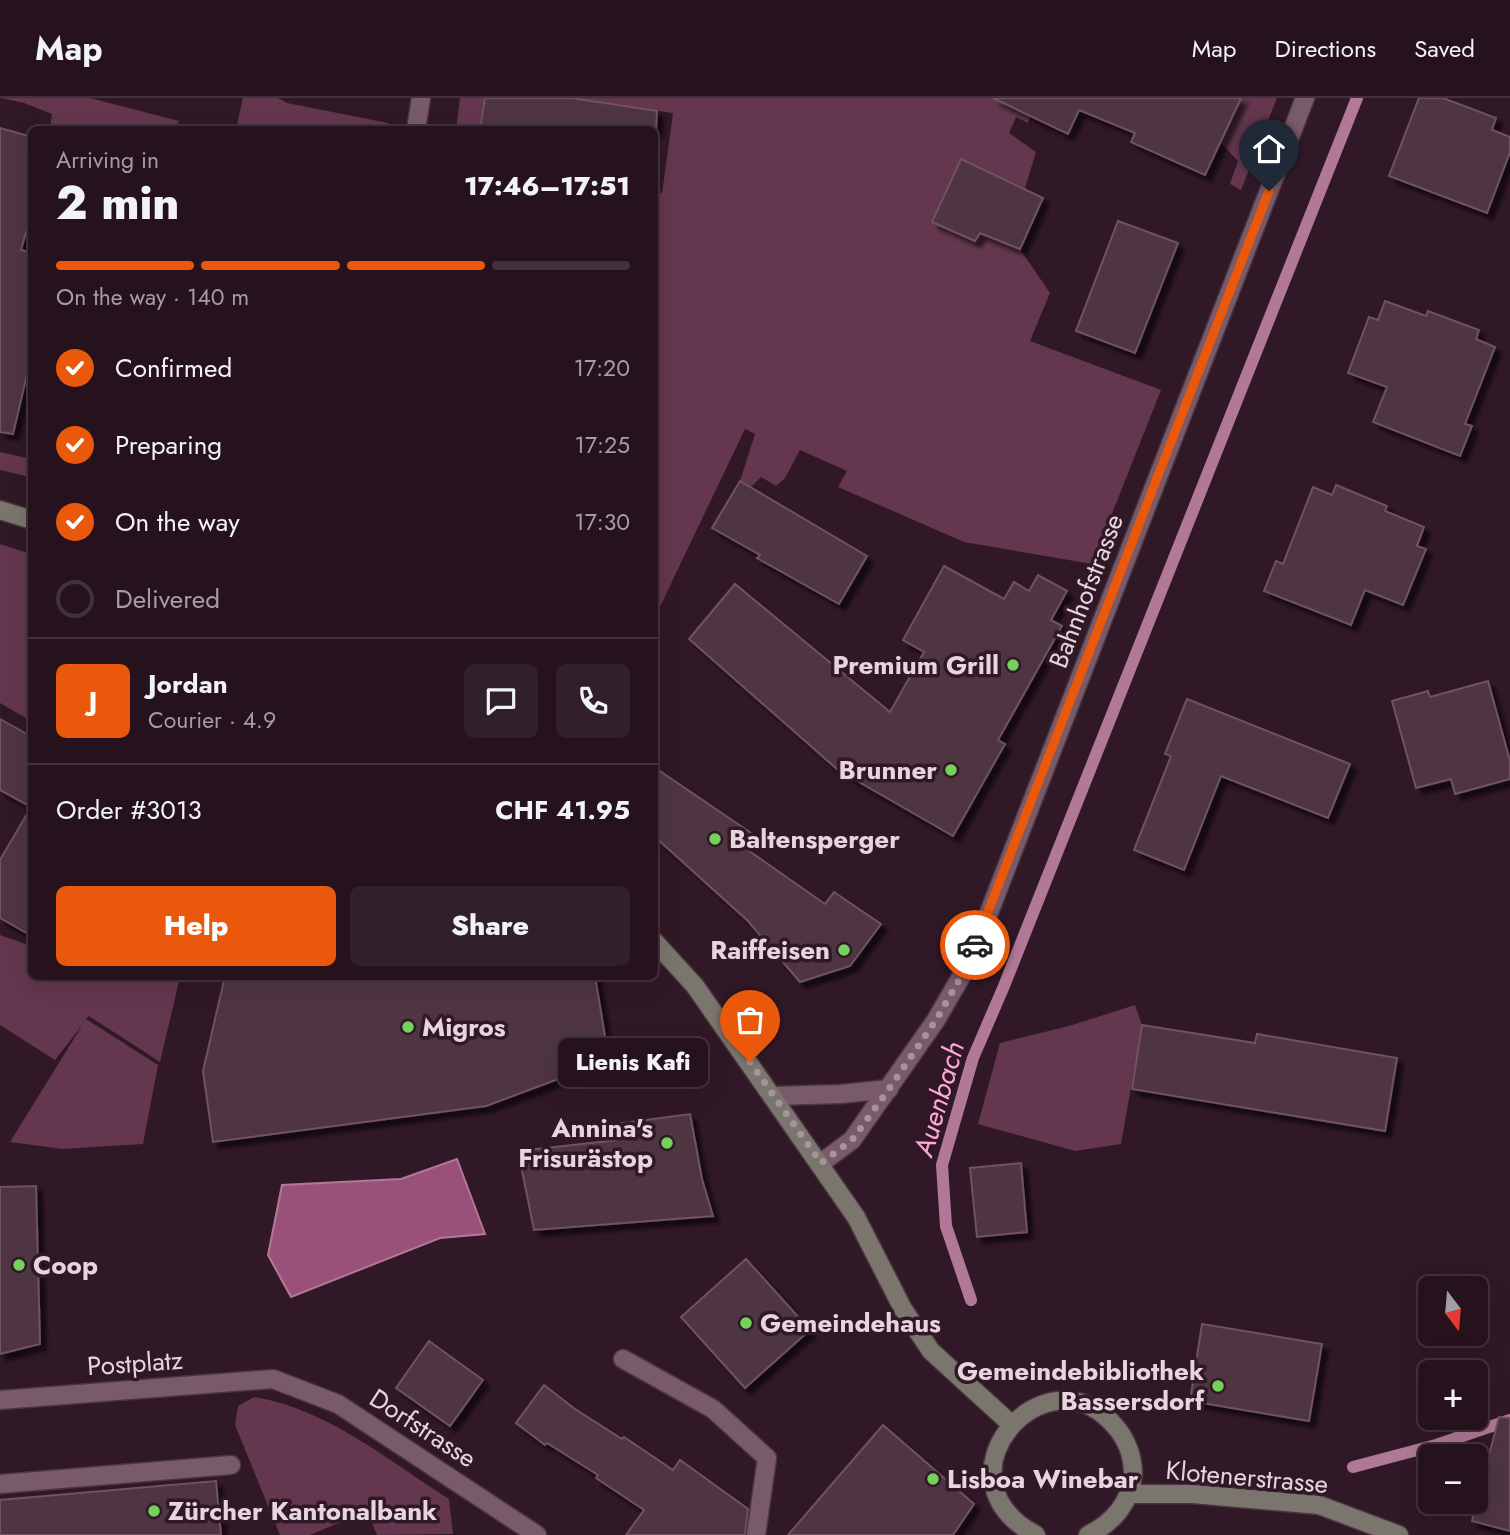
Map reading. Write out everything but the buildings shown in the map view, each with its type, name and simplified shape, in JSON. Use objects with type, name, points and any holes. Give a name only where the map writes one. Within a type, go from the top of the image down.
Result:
[{"type":"main road","points":[[0,510],[28,519]]},
{"type":"main road","points":[[658,945],[695,986],[821,1163],[856,1217],[903,1309],[930,1351],[1011,1424]]},
{"type":"main road","points":[[1024,1532],[1006,1512],[996,1492],[992,1470],[996,1449],[1011,1424],[1023,1413],[1045,1404],[1068,1401],[1091,1407],[1108,1418],[1122,1434],[1130,1453],[1133,1474],[1129,1494],[1118,1513],[1103,1528],[1088,1535]]},
{"type":"main road","name":"Klotenerstrasse","points":[[1129,1494],[1193,1494],[1320,1505],[1399,1535]]},
{"type":"street","points":[[417,126],[421,98]]},
{"type":"street","name":"Bahnhofstrasse","points":[[821,1163],[852,1140],[936,1020],[962,975],[990,910],[1305,98]]},
{"type":"street","points":[[774,1096],[889,1089]]},
{"type":"street","points":[[623,1359],[713,1409],[767,1458],[756,1535]]},
{"type":"street","name":"Postplatz","points":[[0,1400],[273,1379]]},
{"type":"street","name":"Dorfstrasse","points":[[273,1379],[338,1404],[537,1535]]},
{"type":"street","points":[[0,1484],[231,1465]]},
{"type":"shaded area","points":[[1,98],[90,98],[179,121],[176,126],[50,126],[52,114],[24,103]]},
{"type":"shaded area","points":[[243,98],[278,98],[287,103],[388,123],[387,126],[237,126]]},
{"type":"shaded area","points":[[460,98],[485,98],[480,126],[456,126]]},
{"type":"shaded area","points":[[572,98],[1038,98],[1028,123],[1016,117],[1009,133],[1036,152],[1025,188],[961,160],[932,222],[974,241],[980,233],[1020,249],[1050,293],[1030,341],[1161,390],[1092,564],[964,542],[838,487],[847,471],[800,450],[785,478],[776,486],[761,477],[751,487],[740,481],[755,434],[745,429],[658,611],[658,192],[662,193],[673,113]]},
{"type":"shaded area","points":[[1241,98],[1277,98],[1241,190],[1230,184],[1238,161],[1220,142]]},
{"type":"shaded area","points":[[0,452],[28,458],[28,476],[0,470]]},
{"type":"shaded area","points":[[0,544],[28,553],[28,719],[0,703]]},
{"type":"shaded area","points":[[0,935],[28,945],[28,980],[179,980],[160,1062],[89,1016],[86,1019],[158,1065],[143,1144],[63,1149],[10,1142],[83,1024],[55,1060],[0,1025]]},
{"type":"shaded area","points":[[1135,1005],[1142,1025],[1121,1144],[1075,1151],[978,1124],[1000,1043],[1069,1026]]},
{"type":"shaded area","points":[[457,1159],[485,1234],[440,1238],[291,1297],[268,1255],[282,1185],[401,1179]]},
{"type":"shaded area","points":[[254,1397],[281,1403],[332,1424],[449,1499],[453,1534],[377,1535],[367,1511],[310,1535],[280,1535],[235,1425],[238,1406]]},
{"type":"waterway","name":"Auenbach","points":[[971,1300],[946,1226],[942,1165],[973,1058],[1357,98]]},
{"type":"waterway","points":[[1353,1467],[1436,1445],[1510,1420]]},
{"type":"way so far","points":[[750,1062],[821,1163],[852,1140],[889,1089],[936,1020],[962,975],[975,945]]},
{"type":"place","name":"Premium Grill","points":[[1013,665]]},
{"type":"place","name":"Brunner","points":[[951,770]]},
{"type":"place","name":"Baltensperger","points":[[715,839]]},
{"type":"place","name":"Raiffeisen","points":[[844,950]]},
{"type":"place","name":"Migros","points":[[408,1027]]},
{"type":"place","name":"Lienis Kafi","points":[[750,1062]]},
{"type":"place","name":"Annina's Frisurästop","points":[[667,1143]]},
{"type":"place","name":"Coop","points":[[19,1265]]},
{"type":"place","name":"Gemeindehaus","points":[[746,1323]]},
{"type":"place","name":"Gemeindebibliothek Bassersdorf","points":[[1218,1386]]},
{"type":"place","name":"Lisboa Winebar","points":[[933,1479]]},
{"type":"place","name":"Zürcher Kantonalbank","points":[[154,1511]]},
{"type":"route","points":[[975,945],[1269,191]]}]
